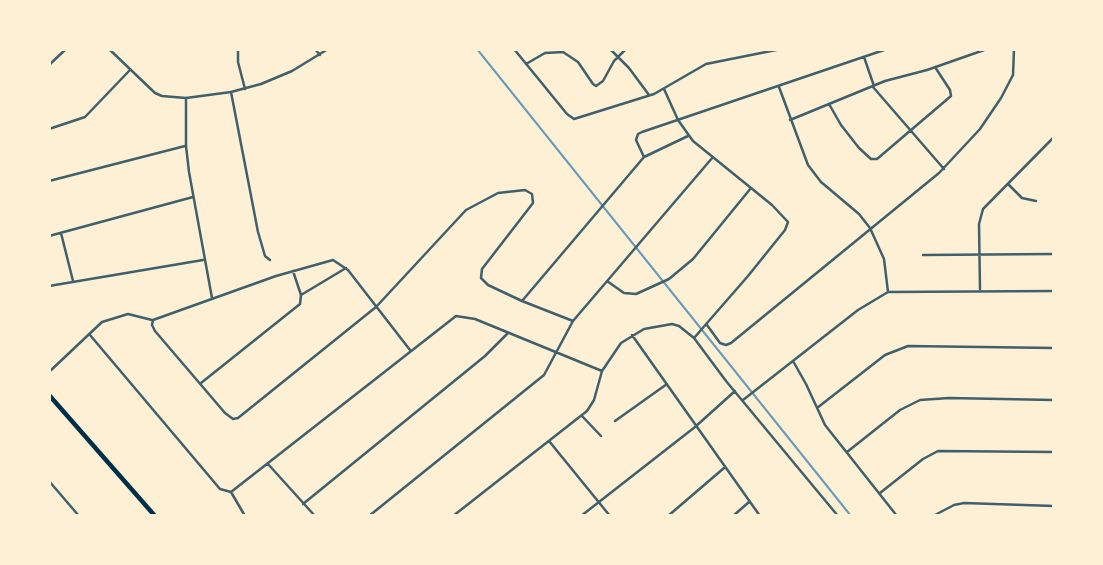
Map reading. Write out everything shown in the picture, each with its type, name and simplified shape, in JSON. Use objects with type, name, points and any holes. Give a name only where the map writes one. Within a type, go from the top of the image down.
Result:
[{"type":"main road","points":[[49,395],[155,516]]},
{"type":"street","points":[[49,65],[66,49]]},
{"type":"street","points":[[109,49],[155,93],[172,98],[245,89],[292,71],[328,49]]},
{"type":"street","points":[[237,49],[237,62],[245,89]]},
{"type":"street","points":[[315,49],[320,55]]},
{"type":"street","points":[[514,49],[566,114],[574,119],[664,89],[699,67],[781,49]]},
{"type":"street","points":[[610,49],[618,55],[649,95]]},
{"type":"street","points":[[526,64],[545,53],[564,52],[579,62],[596,86],[603,81],[618,55],[626,49]]},
{"type":"street","points":[[644,158],[636,140],[638,134],[887,49]]},
{"type":"street","points":[[790,120],[894,78],[987,49]]},
{"type":"street","points":[[706,324],[720,343],[731,343],[944,169],[980,129],[1008,86],[1014,66],[1014,49]]},
{"type":"street","points":[[864,57],[874,86],[944,169]]},
{"type":"street","points":[[829,104],[849,136],[872,159],[877,159],[951,94],[935,67]]},
{"type":"street","points":[[49,129],[85,117],[130,70]]},
{"type":"street","points":[[779,86],[802,154],[813,174],[859,214],[870,228],[884,259],[888,292]]},
{"type":"street","points":[[664,89],[678,120],[689,136],[786,219],[788,225],[694,338]]},
{"type":"street","points":[[231,92],[258,232],[265,256],[270,260]]},
{"type":"street","points":[[186,98],[186,146],[212,298]]},
{"type":"street","points":[[522,301],[644,158],[689,136]]},
{"type":"street","points":[[979,290],[980,216],[988,202],[1054,137]]},
{"type":"street","points":[[49,181],[186,146]]},
{"type":"street","points":[[369,516],[536,383],[550,366],[573,321],[713,157]]},
{"type":"street","points":[[1007,184],[1022,198],[1037,201]]},
{"type":"street","points":[[606,281],[624,293],[636,294],[669,279],[692,259],[751,188]]},
{"type":"street","points":[[153,320],[155,331],[225,414],[233,419],[239,418],[376,307],[466,210],[498,193],[525,190],[532,194],[533,203],[480,274],[488,285],[573,321]]},
{"type":"street","points":[[49,236],[193,197]]},
{"type":"street","points":[[61,233],[74,281]]},
{"type":"street","points":[[923,254],[1054,254]]},
{"type":"street","points":[[49,286],[204,260]]},
{"type":"street","points":[[49,372],[102,322],[134,314],[153,320],[327,260],[339,262],[346,268],[410,350]]},
{"type":"street","points":[[301,295],[346,268]]},
{"type":"street","points":[[200,383],[296,308],[302,300],[293,271]]},
{"type":"street","points":[[743,400],[863,305],[888,292],[1054,291]]},
{"type":"street","points":[[231,492],[456,316],[475,319],[602,371]]},
{"type":"street","points":[[453,516],[581,415],[594,400],[602,371],[615,349],[644,329],[672,324],[694,338],[838,516]]},
{"type":"street","points":[[303,504],[485,356],[508,333]]},
{"type":"street","points":[[90,335],[220,489],[231,492],[246,516]]},
{"type":"street","points":[[632,335],[760,516]]},
{"type":"street","points":[[817,408],[885,355],[908,345],[1054,348]]},
{"type":"street","points":[[793,361],[825,425],[897,516]]},
{"type":"street","points":[[615,421],[667,384]]},
{"type":"street","points":[[581,516],[695,427],[735,391]]},
{"type":"street","points":[[847,452],[900,410],[920,400],[1054,400]]},
{"type":"street","points":[[581,415],[601,436]]},
{"type":"street","points":[[549,441],[610,516]]},
{"type":"street","points":[[880,493],[923,459],[938,452],[1054,452]]},
{"type":"street","points":[[268,464],[314,516]]},
{"type":"street","points":[[668,516],[724,468]]},
{"type":"street","points":[[49,481],[79,516]]},
{"type":"street","points":[[733,516],[749,502]]},
{"type":"street","points":[[933,516],[964,503],[1054,506]]},
{"type":"waterway","points":[[477,49],[851,516]]}]
